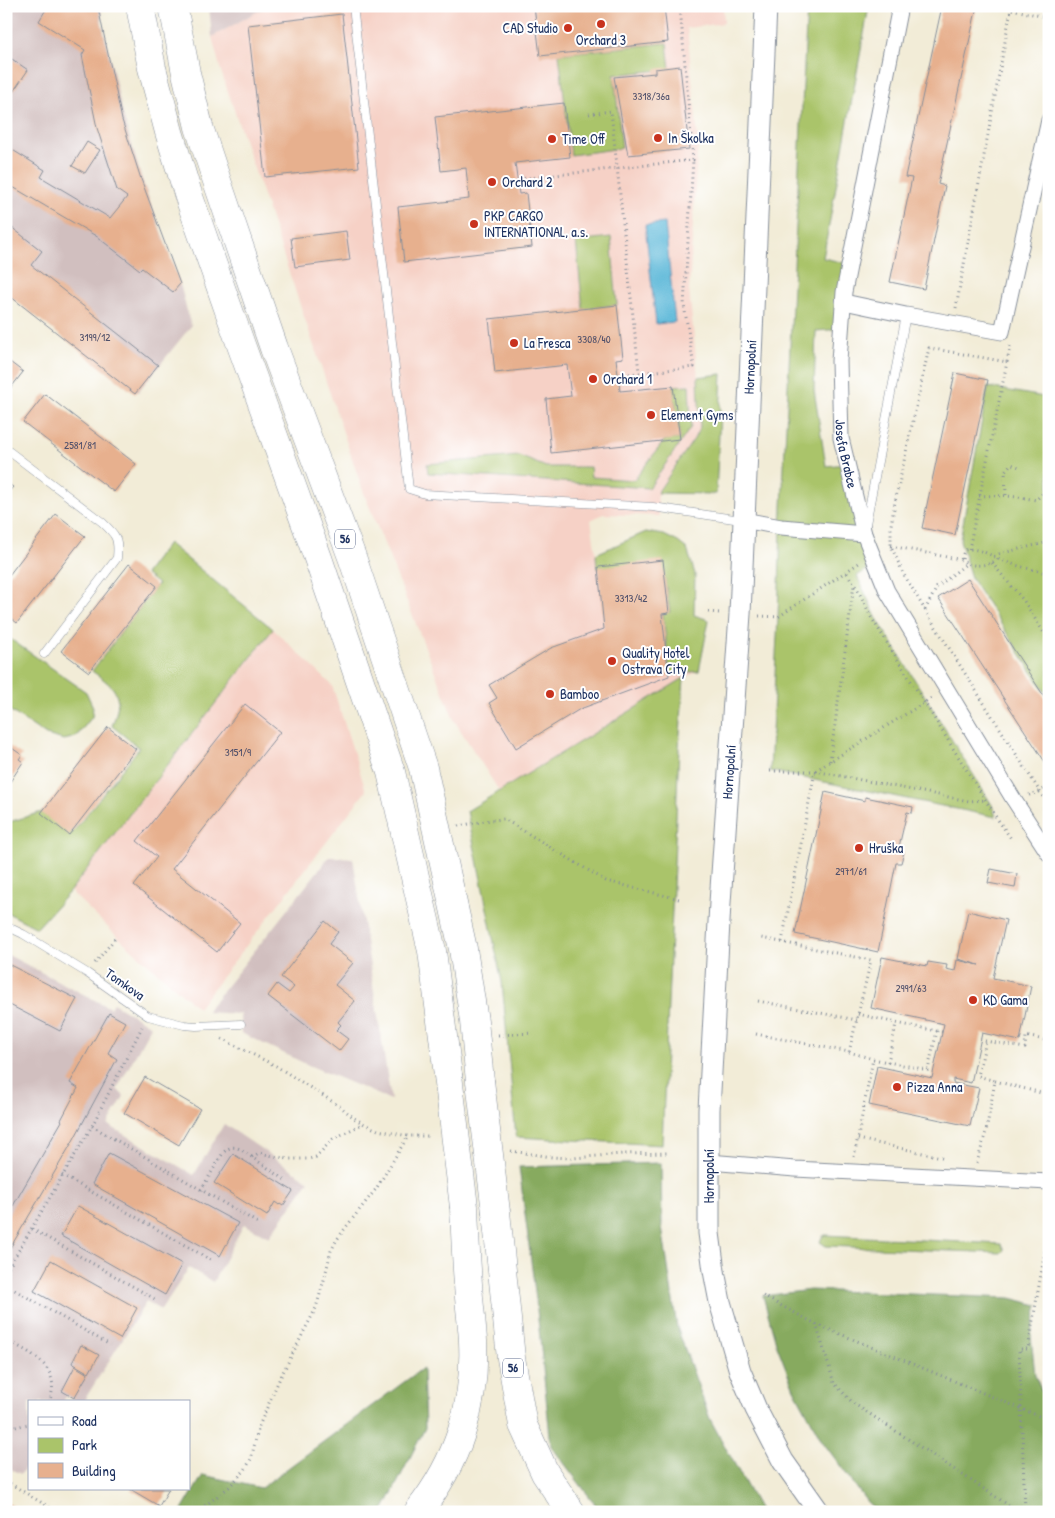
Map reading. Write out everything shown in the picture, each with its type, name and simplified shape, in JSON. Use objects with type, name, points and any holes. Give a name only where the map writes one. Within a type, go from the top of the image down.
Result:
[{"type":"highway","name":"56","points":[[140,6],[152,68],[188,194],[318,558],[391,772],[432,951],[464,1207],[473,1341],[473,1379],[466,1419],[459,1440],[443,1476],[418,1512]]},
{"type":"highway","name":"56","points":[[173,6],[199,127],[274,348],[352,557],[422,768],[463,949],[474,1021],[511,1358],[523,1425],[545,1473],[571,1512]]},
{"type":"street","name":"Hornopolní","points":[[766,6],[740,614],[720,903],[709,1110],[709,1233],[722,1311],[740,1371],[756,1409],[782,1461],[819,1512]]},
{"type":"street","name":"Josefa Brabce","points":[[900,6],[844,292],[839,361],[841,438],[864,534],[887,591],[1049,854]]},
{"type":"street","points":[[844,302],[1002,332],[1049,120]]},
{"type":"street","points":[[743,520],[781,527],[864,534]]},
{"type":"street","points":[[709,1162],[795,1169],[1049,1182]]},
{"type":"lane","points":[[353,6],[409,489],[425,494],[653,507],[743,520]]},
{"type":"lane","points":[[864,534],[906,315]]},
{"type":"lane","points":[[6,449],[102,522],[114,534],[118,546],[117,558],[44,654]]},
{"type":"lane","name":"Tomkova","points":[[6,926],[23,934],[87,973],[148,1016],[184,1025],[241,1024]]},
{"type":"path","points":[[620,375],[694,367],[684,305],[693,160],[680,6]]},
{"type":"path","points":[[953,323],[1011,8],[1049,18]]},
{"type":"path","points":[[589,114],[611,111],[639,372]]},
{"type":"path","points":[[520,179],[693,160]]},
{"type":"path","points":[[969,549],[1011,342]]},
{"type":"path","points":[[1007,362],[929,348],[895,502],[891,525],[891,546],[903,573],[925,610],[1049,806]]},
{"type":"path","points":[[1006,495],[1005,471],[1012,464],[1022,468]]},
{"type":"path","points":[[979,496],[1006,495],[1036,500],[1048,488]]},
{"type":"path","points":[[994,556],[1049,542]]},
{"type":"path","points":[[891,546],[962,560],[966,564],[974,565],[992,563],[998,559]]},
{"type":"path","points":[[962,560],[965,550],[969,549],[986,552],[998,559],[1049,574]]},
{"type":"path","points":[[708,612],[778,617],[872,554]]},
{"type":"path","points":[[992,563],[1024,601],[1049,641]]},
{"type":"path","points":[[925,610],[937,587],[966,564]]},
{"type":"path","points":[[846,573],[924,703],[1012,840]]},
{"type":"path","points":[[830,762],[854,585]]},
{"type":"path","points":[[782,942],[815,771],[946,689]]},
{"type":"path","points":[[770,770],[815,771],[969,801],[986,800]]},
{"type":"path","points":[[457,826],[504,819],[606,881],[679,899]]},
{"type":"path","points":[[87,973],[117,936]]},
{"type":"path","points":[[761,938],[871,960],[849,1052]]},
{"type":"path","points":[[758,1000],[857,1020]]},
{"type":"path","points":[[858,1014],[896,1024],[942,1032]]},
{"type":"path","points":[[6,1272],[92,1126],[148,1016]]},
{"type":"path","points":[[888,1062],[896,1024]]},
{"type":"path","points":[[206,1026],[222,1039],[276,1066],[341,1107],[363,1124],[378,1130],[408,1136],[429,1136]]},
{"type":"path","points":[[756,1034],[928,1070],[937,1031]]},
{"type":"path","points":[[493,1036],[533,1033]]},
{"type":"path","points":[[980,1040],[1025,1048],[1026,1036],[1049,1041]]},
{"type":"path","points":[[986,1041],[978,1076],[1049,1095]]},
{"type":"path","points":[[851,1172],[873,1059]]},
{"type":"path","points":[[976,1165],[986,1132],[995,1081]]},
{"type":"path","points":[[252,1157],[259,1153],[288,1159],[316,1157],[333,1139],[363,1124]]},
{"type":"path","points":[[92,1126],[258,1223]]},
{"type":"path","points":[[197,1512],[230,1487],[245,1470],[251,1459],[259,1426],[279,1380],[316,1308],[331,1251],[341,1234],[376,1189],[408,1136]]},
{"type":"path","points":[[858,1139],[949,1159]]},
{"type":"path","points":[[201,1190],[227,1149],[232,1147],[252,1157],[287,1180]]},
{"type":"path","points":[[508,1151],[573,1158],[669,1153]]},
{"type":"path","points":[[62,1175],[211,1260]]},
{"type":"path","points":[[1025,1512],[1020,1349],[1028,1349],[1049,1228]]},
{"type":"path","points":[[32,1229],[155,1299]]},
{"type":"path","points":[[6,1285],[110,1344]]},
{"type":"path","points":[[763,1296],[816,1324],[1046,1418],[1049,1424]]},
{"type":"path","points":[[816,1324],[834,1383],[853,1403],[1019,1512]]},
{"type":"path","points":[[6,1340],[42,1361],[52,1375],[50,1400]]},
{"type":"path","points":[[6,1429],[28,1424]]},
{"type":"path","points":[[6,1481],[57,1512]]},
{"type":"shaded area","points":[[6,6],[101,6],[102,23],[124,119],[142,179],[180,284],[191,326],[138,392],[6,290]]},
{"type":"shaded area","points":[[209,6],[267,6],[212,37]]},
{"type":"shaded area","points":[[267,6],[723,6],[724,23],[687,28],[698,139],[689,290],[698,377],[700,427],[694,439],[657,493],[659,516],[603,514],[591,520],[596,554],[646,532],[664,535],[687,549],[695,574],[694,615],[709,620],[699,671],[684,678],[501,794],[454,720],[362,488],[221,71],[212,37]]},
{"type":"shaded area","points":[[273,629],[332,685],[366,791],[198,1008],[117,936],[70,891]]},
{"type":"shaded area","points":[[329,857],[353,858],[391,1100],[306,1064],[241,1033],[240,1014],[206,1012]]},
{"type":"shaded area","points":[[6,954],[110,1008],[113,1003],[151,1026],[117,1089],[124,1096],[108,1125],[194,1175],[224,1124],[309,1181],[269,1237],[244,1224],[213,1282],[189,1268],[161,1310],[146,1302],[84,1400],[74,1400],[66,1396],[64,1400],[28,1400],[28,1463],[21,1474],[6,1467]]},
{"type":"green space","points":[[807,6],[869,6],[823,258],[850,264],[841,329],[816,331],[814,390],[826,466],[847,464],[876,564],[857,576],[876,617],[992,805],[996,817],[770,771]]},
{"type":"green space","points":[[667,43],[670,69],[614,75],[622,148],[571,155],[559,54]]},
{"type":"green space","points":[[611,237],[617,305],[583,309],[576,241]]},
{"type":"green space","points":[[722,374],[716,494],[657,493],[694,439],[700,427],[698,377]]},
{"type":"green space","points":[[689,385],[691,427],[649,488],[428,473],[427,464],[519,456],[546,467],[590,467],[591,477],[634,480],[665,440],[680,439],[673,386]]},
{"type":"green space","points":[[988,387],[1049,398],[1049,698],[971,578],[960,540]]},
{"type":"green space","points":[[646,532],[664,535],[687,549],[695,574],[694,615],[709,620],[699,671],[670,675],[663,614],[670,612],[662,562],[597,569],[596,554]]},
{"type":"green space","points":[[168,543],[273,629],[70,891],[37,928],[6,912],[6,823],[45,811],[72,833],[139,748],[112,726],[116,715],[118,699],[116,693],[92,671],[158,584],[145,574]]},
{"type":"green space","points":[[6,636],[86,692],[93,707],[92,717],[76,737],[64,740],[46,735],[6,708]]},
{"type":"green space","points":[[684,678],[679,747],[662,1145],[516,1137],[502,982],[467,811]]},
{"type":"green space","points":[[661,1163],[662,1227],[677,1327],[710,1419],[761,1512],[601,1512],[551,1446],[536,1300],[519,1167]]},
{"type":"green space","points":[[825,1235],[1001,1244],[1004,1250],[1001,1253],[826,1246],[820,1242]]},
{"type":"green space","points":[[810,1290],[1010,1298],[1038,1305],[1031,1336],[1035,1375],[1049,1409],[1049,1512],[878,1512],[867,1502],[822,1441],[794,1389],[776,1343],[763,1296]]},
{"type":"green space","points":[[423,1368],[425,1428],[381,1512],[181,1512],[203,1475],[261,1488]]},
{"type":"water","points":[[665,223],[675,322],[656,324],[645,225]]},
{"type":"building","points":[[48,6],[98,7],[122,120],[141,179],[180,284],[173,292],[142,268],[140,270],[96,236],[6,183],[6,146],[45,170],[41,177],[110,218],[127,197],[117,190],[97,128],[82,55],[85,50],[39,21]]},
{"type":"building","name":"Orchard 3","points":[[534,6],[664,6],[668,42],[540,56]]},
{"type":"building","points":[[942,6],[977,6],[938,184],[945,186],[924,289],[890,282],[912,178],[905,177]]},
{"type":"building","points":[[342,14],[359,167],[265,177],[248,25]]},
{"type":"building","points":[[6,55],[28,70],[6,102]]},
{"type":"building","points":[[680,66],[689,149],[628,155],[614,77],[655,73],[655,69]]},
{"type":"building","name":"Orchard 2","points":[[564,103],[570,157],[515,163],[519,194],[526,193],[532,247],[404,262],[398,207],[469,199],[466,168],[441,171],[435,117]]},
{"type":"building","points":[[87,142],[100,150],[85,173],[72,166]]},
{"type":"building","points":[[6,223],[42,251],[31,265],[158,365],[135,394],[6,293]]},
{"type":"building","points":[[346,231],[350,260],[295,267],[291,238]]},
{"type":"building","name":"Orchard 1","points":[[617,305],[623,358],[616,359],[620,391],[673,386],[680,439],[551,453],[546,399],[571,396],[567,365],[495,373],[489,319]]},
{"type":"building","points":[[6,359],[23,372],[6,394]]},
{"type":"building","points":[[955,373],[988,380],[955,535],[922,528]]},
{"type":"building","points":[[45,394],[136,464],[114,492],[23,422]]},
{"type":"building","points":[[6,482],[13,487],[6,495]]},
{"type":"building","points":[[56,514],[85,536],[17,623],[6,614],[6,579]]},
{"type":"building","points":[[663,560],[669,613],[662,614],[669,676],[580,709],[516,748],[489,703],[497,698],[489,685],[551,648],[604,629],[598,567]]},
{"type":"building","points":[[129,564],[157,586],[89,672],[61,651]]},
{"type":"building","points":[[968,579],[1049,704],[1049,768],[938,598]]},
{"type":"building","points":[[245,704],[280,732],[172,869],[240,923],[217,952],[134,886],[157,857],[137,841]]},
{"type":"building","points":[[108,727],[136,749],[69,835],[41,813]]},
{"type":"building","points":[[6,744],[22,755],[19,759],[23,762],[6,788]]},
{"type":"building","points":[[825,792],[865,801],[865,797],[913,807],[912,813],[907,812],[898,851],[904,852],[901,863],[896,863],[878,952],[795,934]]},
{"type":"building","points":[[991,869],[1017,874],[1015,888],[988,883]]},
{"type":"building","points":[[968,911],[1006,920],[993,978],[1031,986],[1020,1041],[982,1033],[971,1083],[953,1079],[953,1083],[979,1088],[970,1126],[869,1105],[877,1066],[932,1078],[944,1024],[871,1008],[882,957],[927,966],[928,962],[947,965],[946,969],[955,971],[957,960],[979,965],[958,959]]},
{"type":"building","points":[[325,921],[338,932],[329,944],[353,963],[335,985],[355,1001],[338,1022],[341,1025],[336,1030],[348,1039],[339,1051],[268,996],[277,984],[289,993],[294,987],[281,977]]},
{"type":"building","points":[[6,963],[77,999],[60,1031],[6,1003]]},
{"type":"building","points":[[109,1013],[125,1022],[108,1053],[117,1059],[74,1139],[6,1255],[6,1218],[62,1121],[78,1088],[70,1083]]},
{"type":"building","points":[[145,1077],[200,1109],[179,1145],[124,1113]]},
{"type":"building","points":[[109,1153],[238,1223],[220,1256],[92,1184]]},
{"type":"building","points":[[233,1154],[293,1191],[283,1206],[275,1202],[267,1216],[214,1183]]},
{"type":"building","points":[[78,1206],[182,1264],[165,1295],[61,1236]]},
{"type":"building","points":[[51,1260],[137,1308],[120,1339],[34,1291]]},
{"type":"building","points":[[81,1345],[99,1355],[89,1373],[72,1363]]},
{"type":"building","points":[[75,1366],[88,1374],[74,1398],[62,1391]]},
{"type":"building","points":[[132,1490],[168,1490],[159,1506]]},
{"type":"building","points":[[6,1502],[13,1506],[24,1512],[6,1512]]},
{"type":"place","name":"Orchard 3","points":[[601,24]]},
{"type":"place","name":"CAD Studio","points":[[568,28]]},
{"type":"place","name":"In Školka","points":[[658,138]]},
{"type":"place","name":"Time Off","points":[[552,139]]},
{"type":"place","name":"Orchard 2","points":[[492,182]]},
{"type":"place","name":"PKP CARGO INTERNATIONAL, a.s.","points":[[474,224]]},
{"type":"place","name":"La Fresca","points":[[514,343]]},
{"type":"place","name":"Orchard 1","points":[[593,379]]},
{"type":"place","name":"Element Gyms","points":[[651,415]]},
{"type":"place","name":"Quality Hotel Ostrava City","points":[[612,661]]},
{"type":"place","name":"Bamboo","points":[[550,694]]},
{"type":"place","name":"Hruška","points":[[859,848]]},
{"type":"place","name":"KD Gama","points":[[973,1000]]},
{"type":"place","name":"Pizza Anna","points":[[897,1087]]}]
